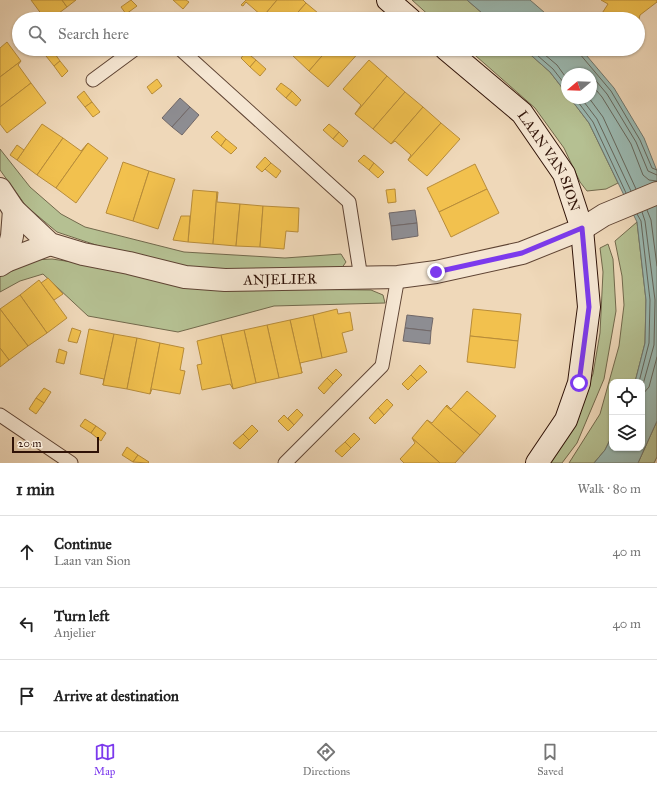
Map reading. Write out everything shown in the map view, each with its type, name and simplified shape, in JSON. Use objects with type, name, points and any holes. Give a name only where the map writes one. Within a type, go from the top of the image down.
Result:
[{"type":"street","points":[[388,0],[402,12]]},
{"type":"street","name":"LAAN VAN SION","points":[[454,56],[522,113],[564,174],[582,228],[589,307],[579,383],[566,420],[537,463]]},
{"type":"street","name":"ANJELIER","points":[[0,188],[14,210],[50,244],[83,254],[129,263],[185,277],[225,280],[398,277],[436,272],[522,253],[582,228],[611,212],[657,192]]},
{"type":"street","points":[[3,263],[12,236],[14,210]]},
{"type":"street","points":[[3,263],[50,244]]},
{"type":"lane","points":[[93,80],[126,56]]},
{"type":"lane","points":[[188,56],[349,202],[361,278]]},
{"type":"lane","points":[[285,463],[382,366],[398,277]]},
{"type":"lane","points":[[0,415],[71,463]]},
{"type":"green space","points":[[412,0],[467,0],[481,12],[425,12]]},
{"type":"green space","points":[[476,56],[532,56],[550,72],[561,86],[561,104],[575,104],[589,123],[618,183],[606,189],[587,191],[580,182],[564,148],[535,108]]},
{"type":"green space","points":[[0,149],[30,187],[61,214],[85,227],[184,252],[285,258],[341,254],[346,262],[341,269],[269,273],[185,267],[102,247],[57,232],[26,206],[0,170]]},
{"type":"green space","points":[[637,222],[646,300],[645,343],[636,379],[610,379],[619,346],[624,305],[622,276],[615,241]]},
{"type":"green space","points":[[608,244],[613,259],[616,311],[604,379],[577,443],[562,463],[547,463],[567,437],[593,374],[600,333],[603,272],[600,248]]},
{"type":"green space","points":[[52,259],[255,289],[371,290],[383,295],[385,303],[274,306],[178,332],[88,316],[43,274],[20,281],[0,292],[0,276],[33,260]]},
{"type":"green space","points":[[609,382],[609,442],[605,450],[594,463],[569,463],[600,414]]},
{"type":"green space","points":[[657,421],[657,457],[654,463],[638,463],[643,451],[645,451],[645,448]]},
{"type":"water","points":[[467,0],[530,0],[544,12],[481,12]]},
{"type":"water","points":[[532,56],[587,56],[614,88],[644,138],[657,171],[657,421],[645,448],[645,379],[636,379],[645,343],[646,300],[637,222],[589,123],[575,104],[597,104],[597,68],[561,68],[561,86],[550,72]]},
{"type":"water","points":[[609,442],[609,451],[643,451],[638,463],[594,463],[605,450]]},
{"type":"building: Homes","points":[[31,0],[62,0],[67,7],[60,12],[40,12]]},
{"type":"building: Homes","points":[[62,0],[76,0],[67,7]]},
{"type":"building: Homes","points":[[131,0],[137,6],[129,12],[125,12],[121,7]]},
{"type":"building: Homes","points":[[173,0],[186,0],[189,2],[183,9]]},
{"type":"building: Homes","points":[[246,0],[277,0],[267,12],[257,12],[246,2],[243,6],[241,5]]},
{"type":"building: Homes","points":[[277,0],[303,0],[306,3],[298,12],[267,12]]},
{"type":"building: Homes","points":[[601,0],[657,0],[657,2],[644,12],[603,12],[608,4]]},
{"type":"building: Homes","points":[[306,3],[317,12],[298,12]]},
{"type":"building: Homes","points":[[7,42],[12,49],[12,56],[17,56],[21,61],[0,77],[0,48]]},
{"type":"building: Homes","points":[[46,56],[56,56],[60,61],[54,66]]},
{"type":"building: Homes","points":[[243,56],[251,56],[256,60],[250,67],[241,58]]},
{"type":"building: Homes","points":[[293,56],[322,56],[309,71]]},
{"type":"building: Homes","points":[[322,56],[356,56],[328,87],[309,71]]},
{"type":"building: Homes","points":[[256,60],[266,69],[260,76],[250,67]]},
{"type":"building: Homes","points":[[369,60],[387,76],[355,114],[361,105],[343,89]]},
{"type":"building: Homes","points":[[21,61],[18,65],[31,83],[0,107],[0,77]]},
{"type":"building: Homes","points":[[60,61],[68,71],[62,77],[54,66]]},
{"type":"building: Homes","points":[[387,76],[405,92],[373,129],[355,114]]},
{"type":"building: Homes","points":[[157,79],[162,86],[152,94],[147,87]]},
{"type":"building: Homes","points":[[31,83],[46,103],[7,133],[0,124],[0,107]]},
{"type":"building: Homes","points":[[281,83],[292,91],[286,98],[276,89]]},
{"type":"building: Homes","points":[[84,91],[92,102],[85,107],[77,97]]},
{"type":"building: Homes","points":[[292,91],[301,100],[296,106],[286,98]]},
{"type":"building: Homes","points":[[405,92],[423,107],[391,144],[373,129]]},
{"type":"building: Homes","points":[[92,102],[100,112],[93,117],[85,107]]},
{"type":"building: Homes","points":[[423,107],[441,123],[408,160],[411,155],[395,141],[391,144]]},
{"type":"building: Homes","points":[[441,123],[460,139],[427,176],[408,160]]},
{"type":"building: Homes","points":[[42,124],[63,138],[37,175],[17,160]]},
{"type":"building: Homes","points":[[329,124],[339,132],[333,139],[323,130]]},
{"type":"building: Homes","points":[[217,131],[226,139],[221,146],[211,137]]},
{"type":"building: Homes","points":[[339,132],[348,141],[343,147],[333,139]]},
{"type":"building: Homes","points":[[63,138],[81,151],[88,143],[56,188],[37,175]]},
{"type":"building: Homes","points":[[226,139],[237,148],[231,154],[221,146]]},
{"type":"building: Homes","points":[[88,143],[108,158],[76,203],[56,188]]},
{"type":"building: Homes","points":[[17,145],[24,150],[17,160],[10,155]]},
{"type":"building: Homes","points":[[364,155],[374,163],[369,170],[358,161]]},
{"type":"building: Homes","points":[[265,157],[271,163],[262,172],[256,167]]},
{"type":"building: Homes","points":[[123,162],[149,171],[133,221],[106,213]]},
{"type":"building: Homes","points":[[271,163],[281,171],[276,178],[265,169]]},
{"type":"building: Homes","points":[[374,163],[384,172],[378,178],[369,170]]},
{"type":"building: Homes","points":[[475,164],[487,189],[439,212],[427,188]]},
{"type":"building: Homes","points":[[149,171],[175,179],[158,229],[133,221]]},
{"type":"building: Homes","points":[[395,189],[396,202],[388,203],[386,190]]},
{"type":"building: Homes","points":[[487,189],[499,213],[451,237],[439,212]]},
{"type":"building: Homes","points":[[193,190],[217,192],[213,244],[188,242]]},
{"type":"building: Homes","points":[[217,192],[217,202],[240,204],[236,246],[213,244]]},
{"type":"building: Homes","points":[[240,204],[263,206],[260,247],[236,246]]},
{"type":"building: Homes","points":[[263,206],[299,208],[298,232],[286,231],[284,249],[260,247]]},
{"type":"building: Homes","points":[[181,216],[190,216],[188,242],[173,240]]},
{"type":"building: Homes","points":[[48,278],[63,294],[54,300],[41,283]]},
{"type":"building: Homes","points":[[39,280],[67,318],[47,333],[20,295]]},
{"type":"building: Homes","points":[[20,295],[47,333],[28,346],[0,309]]},
{"type":"building: Homes","points":[[0,309],[28,346],[9,360],[0,348]]},
{"type":"building: Homes","points":[[337,309],[338,314],[350,312],[353,330],[342,333],[347,352],[322,358],[313,315]]},
{"type":"building: Homes","points":[[473,309],[521,314],[518,341],[470,336]]},
{"type":"building: Homes","points":[[313,315],[322,358],[300,363],[302,373],[290,320]]},
{"type":"building: Homes","points":[[290,320],[302,373],[279,378],[267,325]]},
{"type":"building: Homes","points":[[267,325],[279,378],[256,383],[244,330]]},
{"type":"building: Homes","points":[[72,328],[81,331],[77,343],[68,341]]},
{"type":"building: Homes","points":[[89,329],[114,334],[103,385],[104,379],[80,374]]},
{"type":"building: Homes","points":[[244,330],[256,383],[233,389],[221,335]]},
{"type":"building: Homes","points":[[114,334],[137,338],[127,389],[103,385]]},
{"type":"building: Homes","points":[[221,335],[233,389],[230,384],[202,390],[197,365],[202,364],[197,341]]},
{"type":"building: Homes","points":[[470,336],[518,341],[515,368],[467,362]]},
{"type":"building: Homes","points":[[137,338],[160,343],[150,394],[127,389]]},
{"type":"building: Homes","points":[[160,343],[184,348],[180,370],[185,371],[180,394],[152,389],[150,394]]},
{"type":"building: Homes","points":[[0,348],[9,360],[0,367]]},
{"type":"building: Homes","points":[[59,349],[67,352],[64,364],[56,362]]},
{"type":"building: Homes","points":[[420,365],[427,372],[417,381],[411,375]]},
{"type":"building: Homes","points":[[336,369],[342,375],[333,384],[327,378]]},
{"type":"building: Homes","points":[[411,375],[417,381],[408,390],[402,384]]},
{"type":"building: Homes","points":[[327,378],[333,384],[324,394],[318,388]]},
{"type":"building: Homes","points":[[44,388],[51,392],[44,403],[36,398]]},
{"type":"building: Homes","points":[[467,391],[496,416],[480,435],[446,406],[447,405],[451,409]]},
{"type":"building: Homes","points":[[36,398],[44,403],[36,414],[29,409]]},
{"type":"building: Homes","points":[[387,399],[393,405],[384,415],[378,408]]},
{"type":"building: Homes","points":[[446,406],[480,435],[464,453],[427,420],[432,423]]},
{"type":"building: Homes","points":[[378,408],[384,415],[375,424],[369,418]]},
{"type":"building: Homes","points":[[297,409],[303,415],[294,425],[288,418]]},
{"type":"building: Homes","points":[[284,415],[294,425],[288,431],[278,421]]},
{"type":"building: Homes","points":[[85,419],[96,426],[91,433],[80,426]]},
{"type":"building: Homes","points":[[427,420],[464,453],[455,463],[440,463],[412,438]]},
{"type":"building: Homes","points":[[252,425],[258,431],[249,440],[243,434]]},
{"type":"building: Homes","points":[[96,426],[106,433],[101,441],[91,433]]},
{"type":"building: Homes","points":[[354,433],[360,439],[351,448],[345,442]]},
{"type":"building: Homes","points":[[243,434],[249,440],[240,449],[233,443]]},
{"type":"building: Homes","points":[[412,438],[440,463],[404,463],[400,459],[415,443]]},
{"type":"building: Homes","points":[[345,442],[351,448],[342,457],[335,451]]},
{"type":"building: Homes","points":[[127,447],[138,455],[133,462],[122,455]]},
{"type":"building: Homes","points":[[138,455],[149,462],[133,462]]},
{"type":"building: Industry","points":[[180,98],[190,107],[172,127],[162,118]]},
{"type":"building: Industry","points":[[190,107],[199,115],[182,135],[172,127]]},
{"type":"building: Industry","points":[[415,210],[417,223],[391,226],[389,213]]},
{"type":"building: Industry","points":[[417,223],[418,236],[392,240],[391,226]]},
{"type":"building: Industry","points":[[407,315],[433,318],[431,331],[405,328]]},
{"type":"building: Industry","points":[[405,328],[431,331],[430,344],[403,341]]},
{"type":"route","points":[[436,272],[522,253],[550,243],[582,228],[589,307],[579,383]]}]
